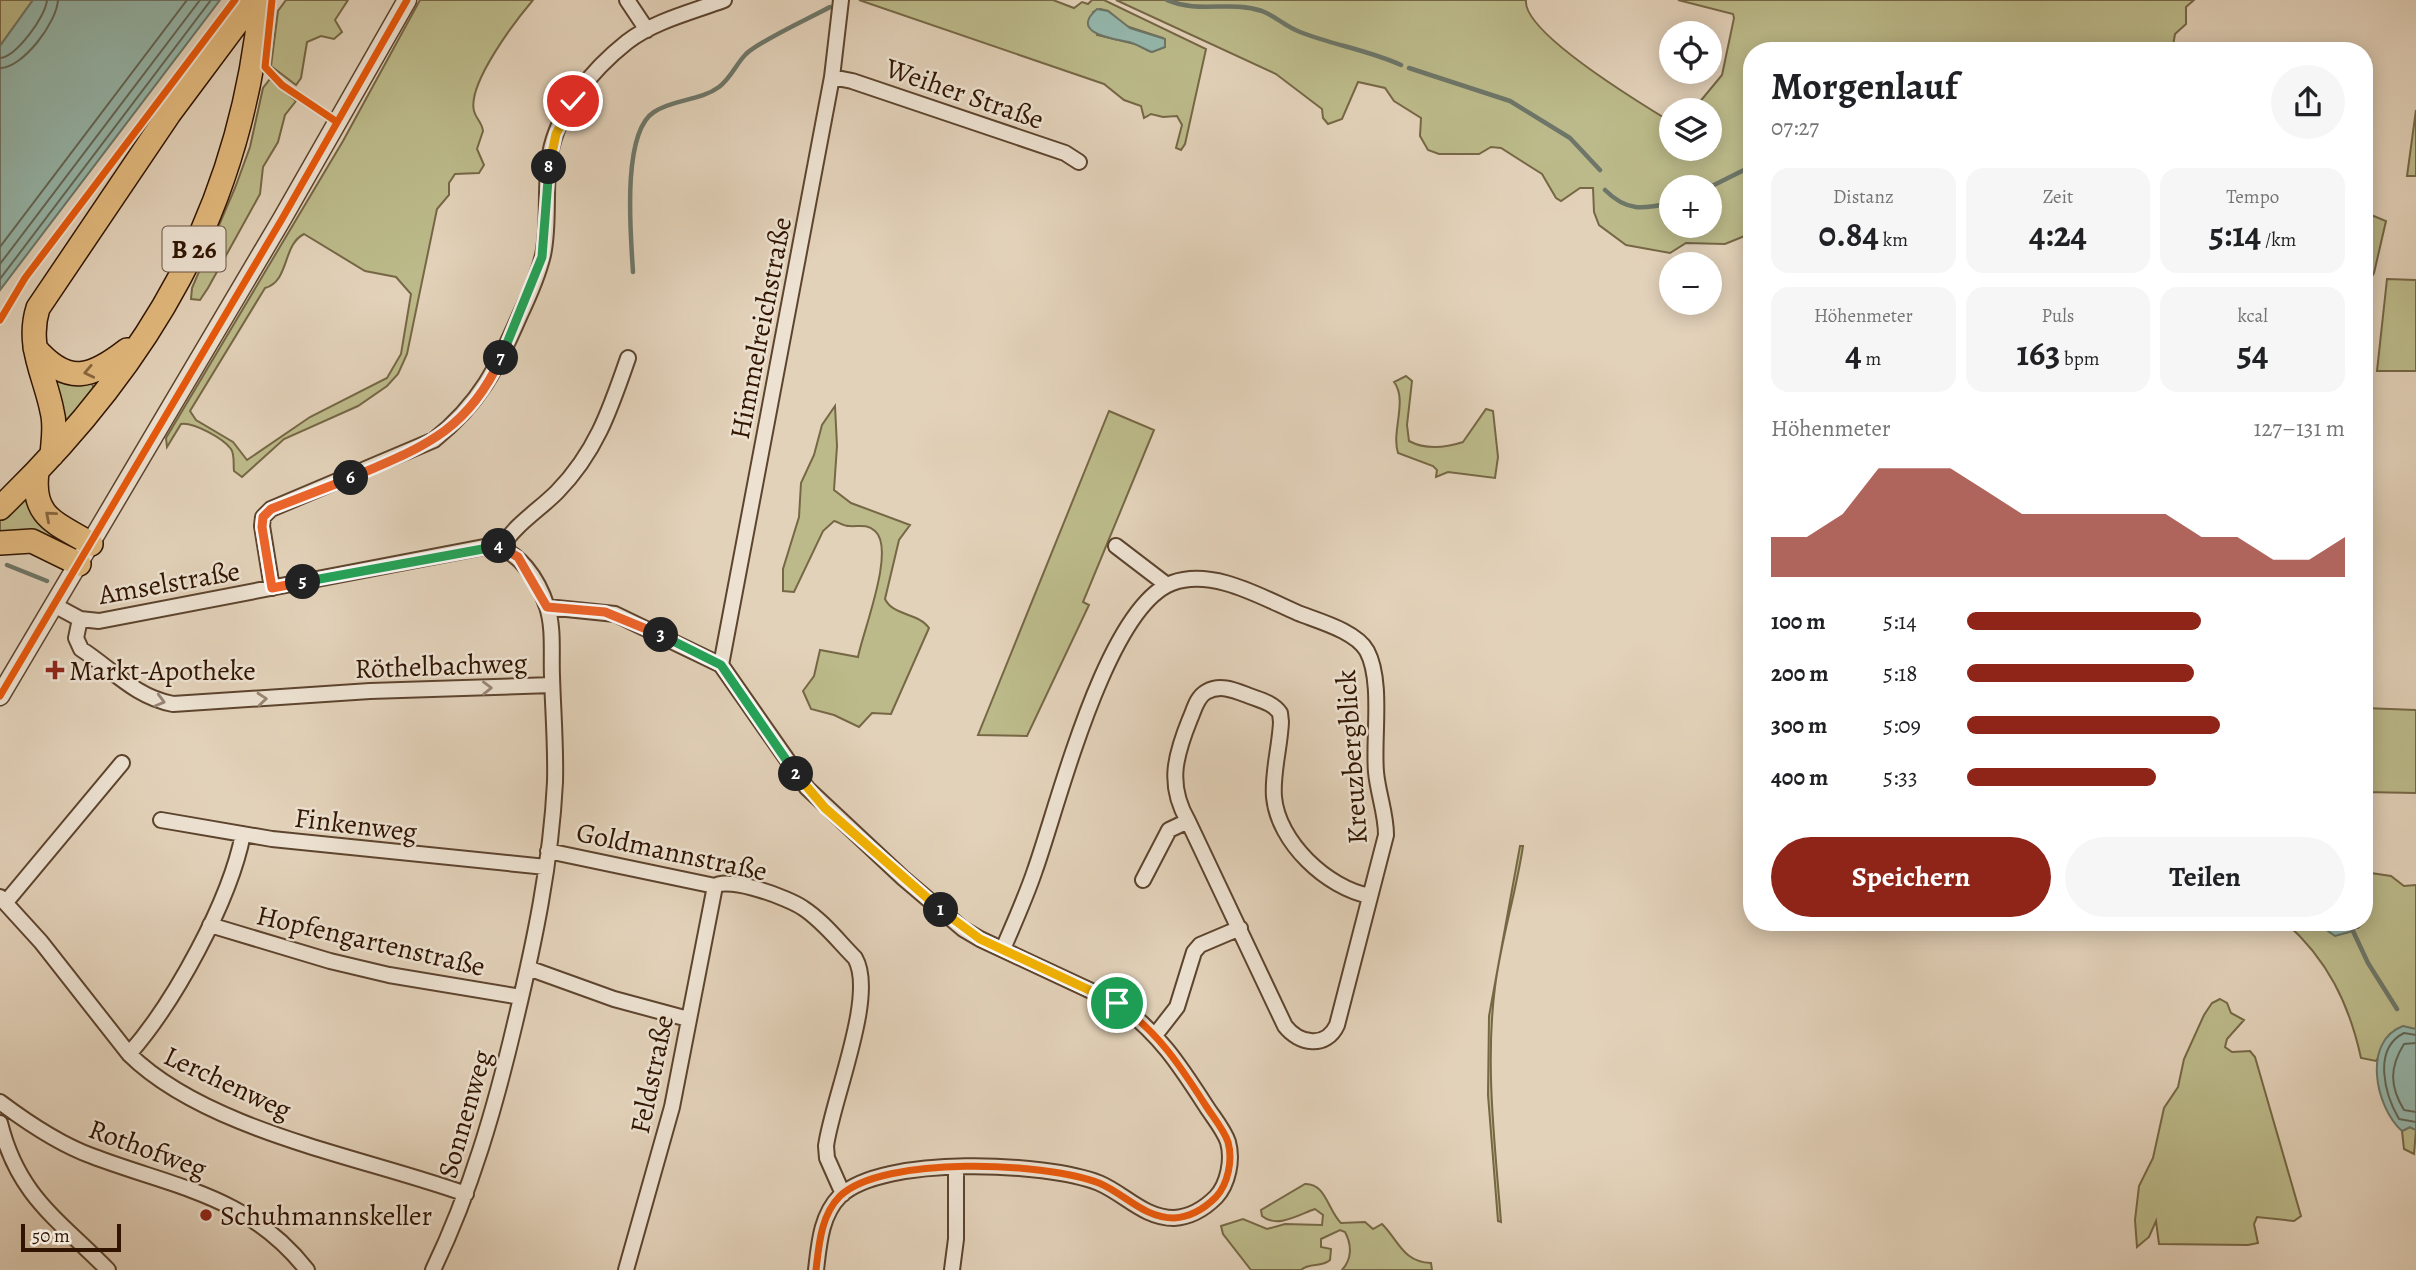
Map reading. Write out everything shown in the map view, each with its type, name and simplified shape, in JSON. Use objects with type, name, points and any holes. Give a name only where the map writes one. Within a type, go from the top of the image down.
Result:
[{"type":"main road","points":[[91,544],[48,518],[42,510],[35,488],[55,430],[35,348],[34,322],[46,293],[169,114],[254,0]]},
{"type":"main road","name":"B 26","points":[[0,508],[98,401],[143,338],[187,264],[233,155],[252,73],[261,0]]},
{"type":"main road","name":"B 26","points":[[35,348],[47,362],[63,372],[86,374],[105,367],[143,338]]},
{"type":"main road","points":[[0,543],[32,541],[79,564]]},
{"type":"street","points":[[0,696],[407,0]]},
{"type":"street","points":[[627,0],[647,30]]},
{"type":"street","points":[[272,588],[262,527],[263,517],[271,509],[434,440],[457,422],[491,380],[542,257],[550,154],[556,134],[587,81],[628,41],[647,30],[724,0]]},
{"type":"street","name":"Himmelreichstraße","points":[[721,665],[832,77],[841,0]]},
{"type":"street","name":"Weiher Straße","points":[[832,77],[852,81],[1065,153],[1079,162]]},
{"type":"street","points":[[628,358],[594,445],[556,493],[509,535],[502,546],[518,557],[547,607],[615,614],[721,665],[786,761],[825,808],[963,929],[1117,1003],[1156,1034],[1227,1140],[1226,1180],[1222,1190],[1204,1209],[1191,1215],[1163,1217],[1150,1214],[1098,1183],[1066,1173],[1034,1168],[956,1168],[892,1174],[843,1194],[824,1220],[816,1270]]},
{"type":"street","name":"Amselstraße","points":[[54,605],[80,619],[99,621],[489,545],[502,546]]},
{"type":"street","points":[[1003,949],[1035,872],[1066,769],[1090,704],[1127,628],[1153,593],[1167,586],[1116,546]]},
{"type":"street","name":"Kreuzbergblick","points":[[1167,586],[1195,579],[1231,584],[1340,630],[1367,651],[1374,677],[1376,771],[1386,827],[1384,850],[1338,1025],[1333,1034],[1317,1041],[1301,1040],[1285,1026],[1179,805],[1174,770],[1180,742],[1198,700],[1204,693],[1220,687],[1276,707],[1281,722],[1274,794],[1279,816],[1310,865],[1322,876],[1348,890],[1370,896]]},
{"type":"street","name":"Röthelbachweg","points":[[80,619],[77,644],[136,691],[154,701],[173,704],[370,691],[552,685],[547,607]]},
{"type":"street","name":"Sonnenweg","points":[[433,1270],[466,1194],[492,1111],[528,968],[546,867],[555,783],[552,685]]},
{"type":"street","points":[[3,899],[122,763]]},
{"type":"street","name":"Finkenweg","points":[[161,820],[243,834],[414,856],[546,867]]},
{"type":"street","points":[[1143,880],[1169,830],[1188,821]]},
{"type":"street","name":"Hopfengartenstraße","points":[[129,1054],[165,1005],[226,895],[243,834]]},
{"type":"street","name":"Goldmannstraße","points":[[548,851],[715,886],[733,882],[801,906],[860,967],[861,1007],[826,1146],[827,1158],[843,1194]]},
{"type":"street","name":"Feldstraße","points":[[626,1270],[672,1107],[715,886]]},
{"type":"street","name":"Lerchenweg","points":[[3,899],[145,1070],[222,1112],[289,1138],[466,1194]]},
{"type":"street","name":"Hopfengartenstraße","points":[[210,925],[342,964],[521,997]]},
{"type":"street","points":[[1156,1034],[1177,1007],[1194,952],[1200,946],[1240,928]]},
{"type":"street","points":[[528,968],[614,999],[688,1019]]},
{"type":"street","name":"Rothofweg","points":[[0,1102],[54,1138],[89,1155],[246,1213],[282,1242],[307,1270]]},
{"type":"street","points":[[0,1123],[6,1147],[24,1186],[108,1270]]},
{"type":"street","points":[[952,1270],[956,1239],[956,1168]]},
{"type":"shaded area","points":[[0,0],[33,0],[0,46]]},
{"type":"shaded area","points":[[286,0],[348,0],[335,20],[342,32],[334,39],[321,36],[307,42],[301,78],[296,85],[271,66],[278,11]]},
{"type":"shaded area","points":[[420,0],[533,0],[494,53],[478,85],[474,111],[483,131],[477,149],[484,165],[479,173],[455,174],[449,183],[449,195],[437,209],[407,354],[398,374],[387,386],[358,406],[284,439],[242,477],[234,471],[231,449],[222,440],[200,428],[181,424],[167,447],[166,438],[343,141]],"holes":[[[304,234],[365,271],[396,277],[411,294],[401,354],[387,378],[310,417],[247,460],[233,442],[196,420],[190,411],[265,288],[279,278],[297,239]]]},
{"type":"shaded area","points":[[859,0],[1053,0],[1074,8],[1082,2],[1088,4],[1092,0],[1104,0],[1206,49],[1185,144],[1181,150],[1176,148],[1182,125],[1177,116],[1151,114],[1144,118],[1141,106],[1124,100],[1104,84]],"holes":[[[1100,9],[1108,11],[1126,26],[1163,38],[1165,47],[1152,52],[1135,44],[1097,35],[1093,12]]]},
{"type":"shaded area","points":[[1116,0],[1526,0],[1530,14],[1563,48],[1586,67],[1659,114],[1659,161],[1722,161],[1722,98],[1703,98],[1715,84],[1722,84],[1733,14],[1678,0],[2194,0],[2186,7],[2186,24],[2175,34],[2174,42],[1743,42],[1743,237],[1725,244],[1686,243],[1672,252],[1626,245],[1599,225],[1594,212],[1593,188],[1580,188],[1561,201],[1556,198],[1542,174],[1501,148],[1491,147],[1479,154],[1439,154],[1428,150],[1420,136],[1421,118],[1394,101],[1385,88],[1358,82],[1342,119],[1328,124],[1323,118],[1322,109],[1276,74]]},
{"type":"shaded area","points":[[270,79],[296,101],[285,115],[278,142],[263,167],[260,194],[208,288],[200,300],[191,299],[192,288],[250,147],[263,88]]},
{"type":"shaded area","points":[[2416,110],[2416,176],[2407,176]]},
{"type":"shaded area","points":[[2373,216],[2386,221],[2373,275]]},
{"type":"shaded area","points":[[2387,279],[2416,280],[2416,371],[2377,371]]},
{"type":"shaded area","points":[[47,369],[91,382],[95,390],[64,424]]},
{"type":"shaded area","points":[[1406,376],[1412,381],[1407,425],[1409,441],[1415,444],[1436,447],[1463,442],[1486,409],[1493,411],[1498,457],[1495,478],[1448,472],[1436,477],[1437,470],[1433,466],[1398,453],[1396,436],[1400,398],[1394,382]]},
{"type":"shaded area","points":[[835,406],[837,446],[834,490],[851,503],[910,525],[899,540],[885,599],[894,609],[925,623],[929,628],[891,714],[872,713],[859,727],[834,715],[811,709],[803,691],[814,676],[820,650],[858,657],[880,572],[881,541],[875,531],[865,526],[847,526],[834,521],[823,531],[794,592],[783,591],[783,569],[799,517],[801,483],[814,455],[822,425]]},
{"type":"shaded area","points":[[1109,411],[1154,430],[1083,602],[1089,605],[1027,736],[978,735]]},
{"type":"shaded area","points":[[28,493],[69,544],[37,534],[0,537],[0,521]]},
{"type":"shaded area","points":[[2373,708],[2416,710],[2416,793],[2373,792]]},
{"type":"shaded area","points":[[1520,846],[1523,846],[1498,969],[1492,1016],[1492,1105],[1501,1222],[1498,1221],[1488,1095],[1489,1016]]},
{"type":"shaded area","points":[[2373,873],[2391,876],[2404,886],[2416,885],[2416,1029],[2395,1030],[2376,1061],[2361,1058],[2350,1019],[2334,983],[2295,931],[2373,931]]},
{"type":"shaded area","points":[[2220,999],[2227,1003],[2231,1013],[2244,1020],[2227,1039],[2225,1047],[2232,1052],[2250,1051],[2255,1057],[2301,1216],[2294,1221],[2257,1217],[2254,1224],[2258,1243],[2248,1245],[2159,1244],[2156,1221],[2149,1237],[2137,1247],[2135,1220],[2139,1186],[2153,1158],[2164,1108],[2178,1087],[2184,1059],[2204,1015],[2212,1003]]},
{"type":"shaded area","points":[[2410,1127],[2416,1130],[2414,1154],[2404,1149],[2402,1131]]},
{"type":"shaded area","points":[[1305,1184],[1318,1188],[1341,1223],[1365,1222],[1373,1229],[1382,1224],[1402,1250],[1414,1259],[1431,1263],[1432,1270],[1342,1270],[1348,1261],[1350,1247],[1345,1232],[1340,1230],[1321,1239],[1321,1247],[1331,1249],[1330,1260],[1327,1262],[1301,1270],[1251,1270],[1223,1234],[1221,1226],[1243,1219],[1267,1229],[1285,1224],[1322,1225],[1323,1215],[1315,1209],[1281,1221],[1268,1220],[1262,1216],[1261,1210]]},
{"type":"water","points":[[33,0],[220,0],[0,290],[0,46]]},
{"type":"water","points":[[1097,9],[1108,11],[1130,28],[1165,39],[1165,47],[1152,52],[1132,43],[1098,34],[1088,25],[1089,18]]},
{"type":"water","points":[[2328,931],[2353,931],[2335,936]]},
{"type":"water","points":[[2403,1026],[2416,1029],[2416,1130],[2410,1127],[2402,1131],[2385,1107],[2377,1075],[2382,1045],[2390,1034]]},
{"type":"waterway","points":[[1167,0],[1191,6],[1238,7],[1262,11],[1300,32],[1401,65]]},
{"type":"waterway","points":[[633,272],[630,187],[632,163],[644,123],[662,108],[712,92],[727,79],[753,48],[830,7]]},
{"type":"waterway","points":[[1409,68],[1510,101],[1570,138],[1600,170]]},
{"type":"waterway","points":[[1722,181],[1743,170]]},
{"type":"waterway","points":[[1605,190],[1628,205],[1659,206]]},
{"type":"waterway","points":[[7,565],[47,581]]},
{"type":"waterway","points":[[2353,931],[2368,963],[2397,1009]]},
{"type":"cycle path","points":[[0,320],[25,278],[235,0]]},
{"type":"cycle path","points":[[272,0],[265,67],[282,85],[337,122]]},
{"type":"cycle path","points":[[0,696],[282,219],[407,0]]},
{"type":"cycle path","points":[[547,607],[615,614],[721,665],[807,788],[903,878],[963,929],[1117,1003],[1131,1014],[1156,1037],[1177,1063],[1228,1142],[1230,1164],[1220,1192],[1197,1212],[1174,1218],[1144,1210],[1099,1183],[1042,1170],[966,1166],[927,1168],[891,1174],[861,1183],[840,1196],[829,1212],[822,1230],[816,1270]]},
{"type":"place","name":"Markt-Apotheke","points":[[55,670]]},
{"type":"place","name":"Schuhmannskeller","points":[[206,1215]]},
{"type":"route","points":[[573,101],[556,134],[550,154],[547,231],[542,257],[533,285],[491,380],[457,422],[434,440],[405,455],[271,509],[263,517],[262,527],[272,588],[489,545],[502,546],[518,557],[547,607],[615,614],[706,655],[721,665],[807,788],[825,808],[903,878],[963,929],[980,939],[1117,1003]]}]
